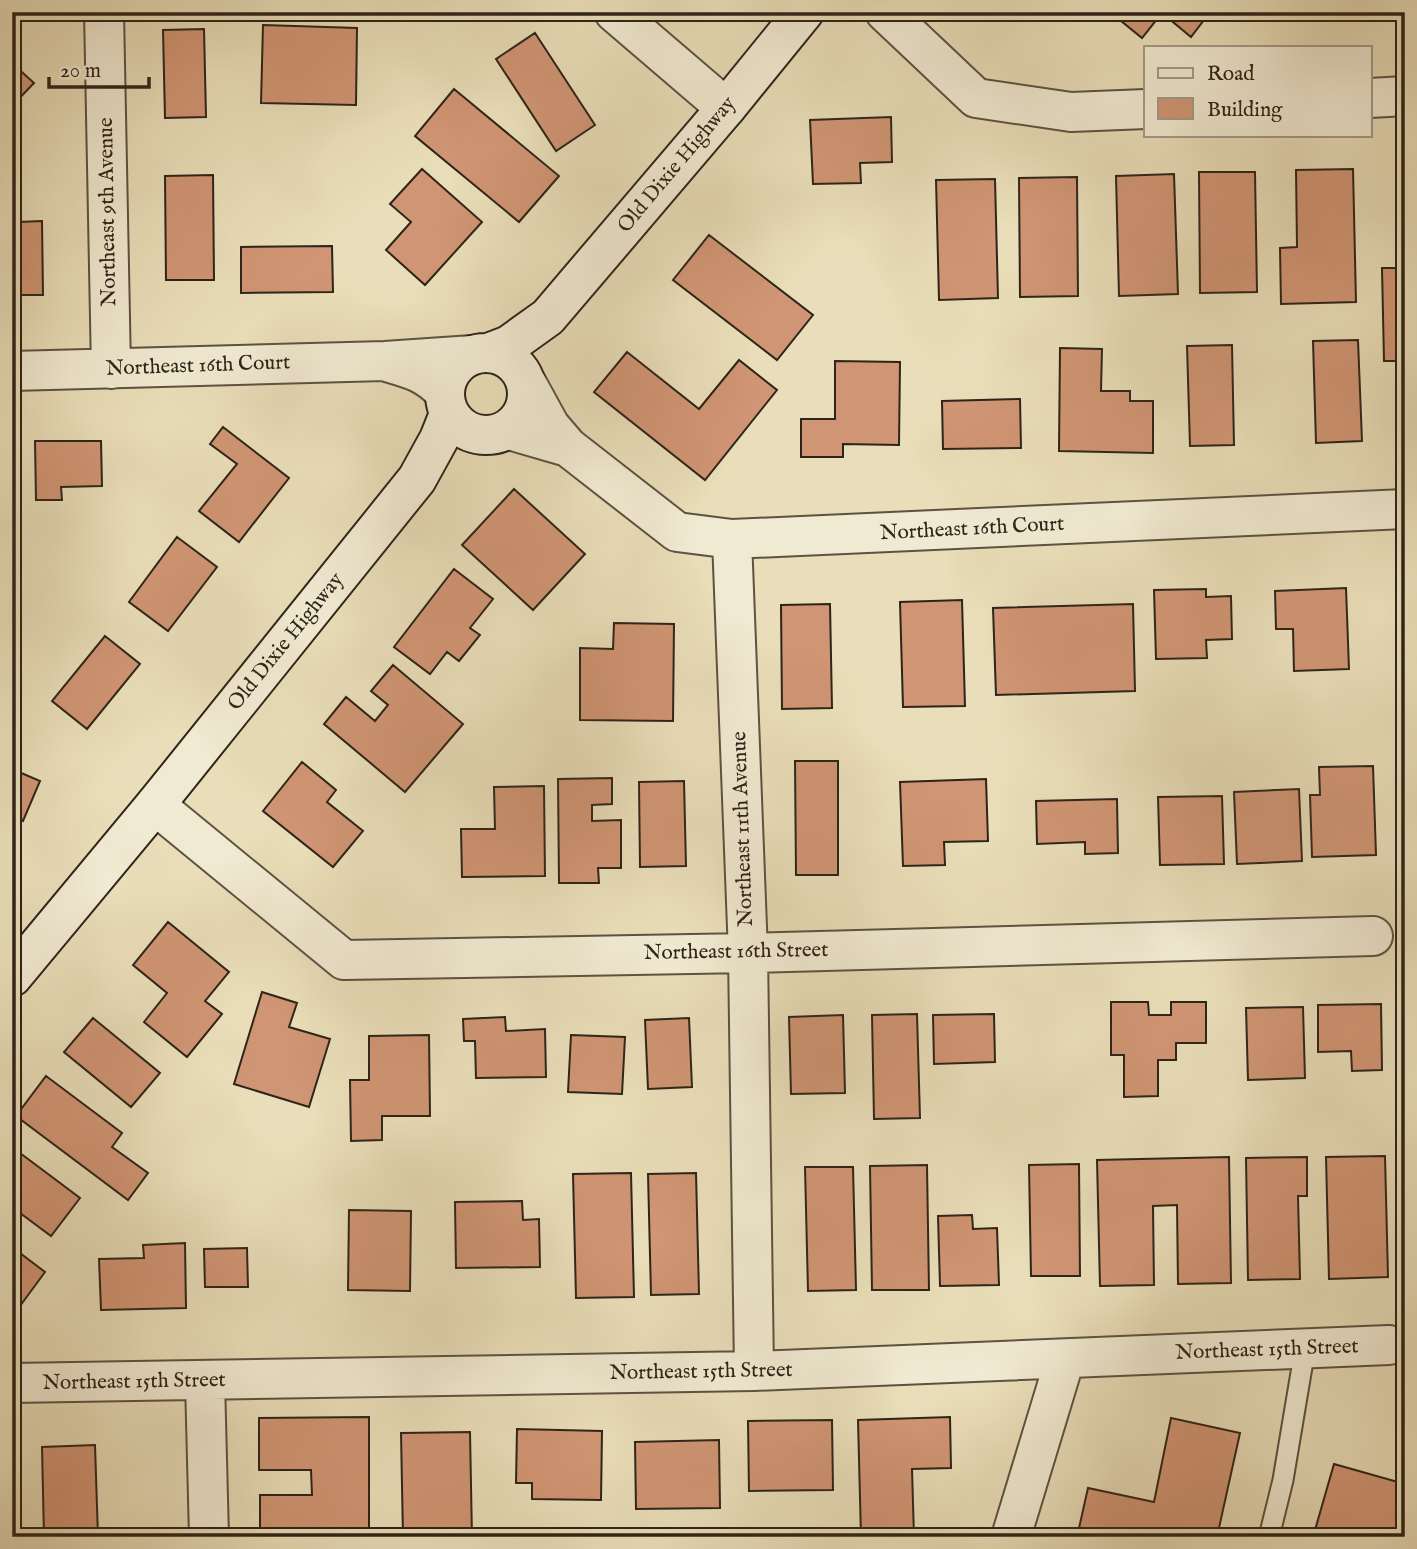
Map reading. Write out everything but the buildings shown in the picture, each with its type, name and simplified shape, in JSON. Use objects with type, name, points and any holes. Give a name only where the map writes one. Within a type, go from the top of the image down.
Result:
[{"type":"street","name":"Northeast 9th Avenue","points":[[104,12],[111,369]]},
{"type":"street","points":[[614,12],[726,108]]},
{"type":"street","name":"Old Dixie Highway","points":[[525,380],[532,349],[548,317],[804,12]]},
{"type":"street","points":[[885,12],[976,98],[1071,112],[1144,108]]},
{"type":"street","points":[[1372,98],[1405,96]]},
{"type":"street","name":"Old Dixie Highway","points":[[480,354],[509,345],[548,317]]},
{"type":"street","name":"Northeast 16th Court","points":[[12,371],[385,361],[480,354]]},
{"type":"street","points":[[480,354],[509,359],[525,380],[528,397],[519,421],[496,433],[470,433],[458,425],[447,403],[447,381],[453,370],[462,361],[480,354]]},
{"type":"street","name":"Northeast 16th Court","points":[[385,361],[433,380],[447,403]]},
{"type":"street","name":"Northeast 16th Court","points":[[525,380],[550,426],[568,447],[677,531],[732,539],[1405,509]]},
{"type":"street","name":"Old Dixie Highway","points":[[17,961],[155,805],[417,479],[439,439],[447,403]]},
{"type":"street","name":"Northeast 16th Court","points":[[496,433],[568,447]]},
{"type":"street","name":"Old Dixie Highway","points":[[417,479],[464,443],[496,433]]},
{"type":"street","name":"Northeast 11th Avenue","points":[[732,539],[748,953],[754,1371]]},
{"type":"street","name":"Northeast 16th Street","points":[[155,805],[344,960],[748,953],[1373,936]]},
{"type":"street","name":"Northeast 15th Street","points":[[12,1383],[754,1371],[1389,1345]]},
{"type":"street","points":[[1011,1537],[1065,1359]]},
{"type":"street","points":[[205,1381],[209,1537]]},
{"type":"lane","points":[[1269,1537],[1283,1480],[1305,1349]]}]
